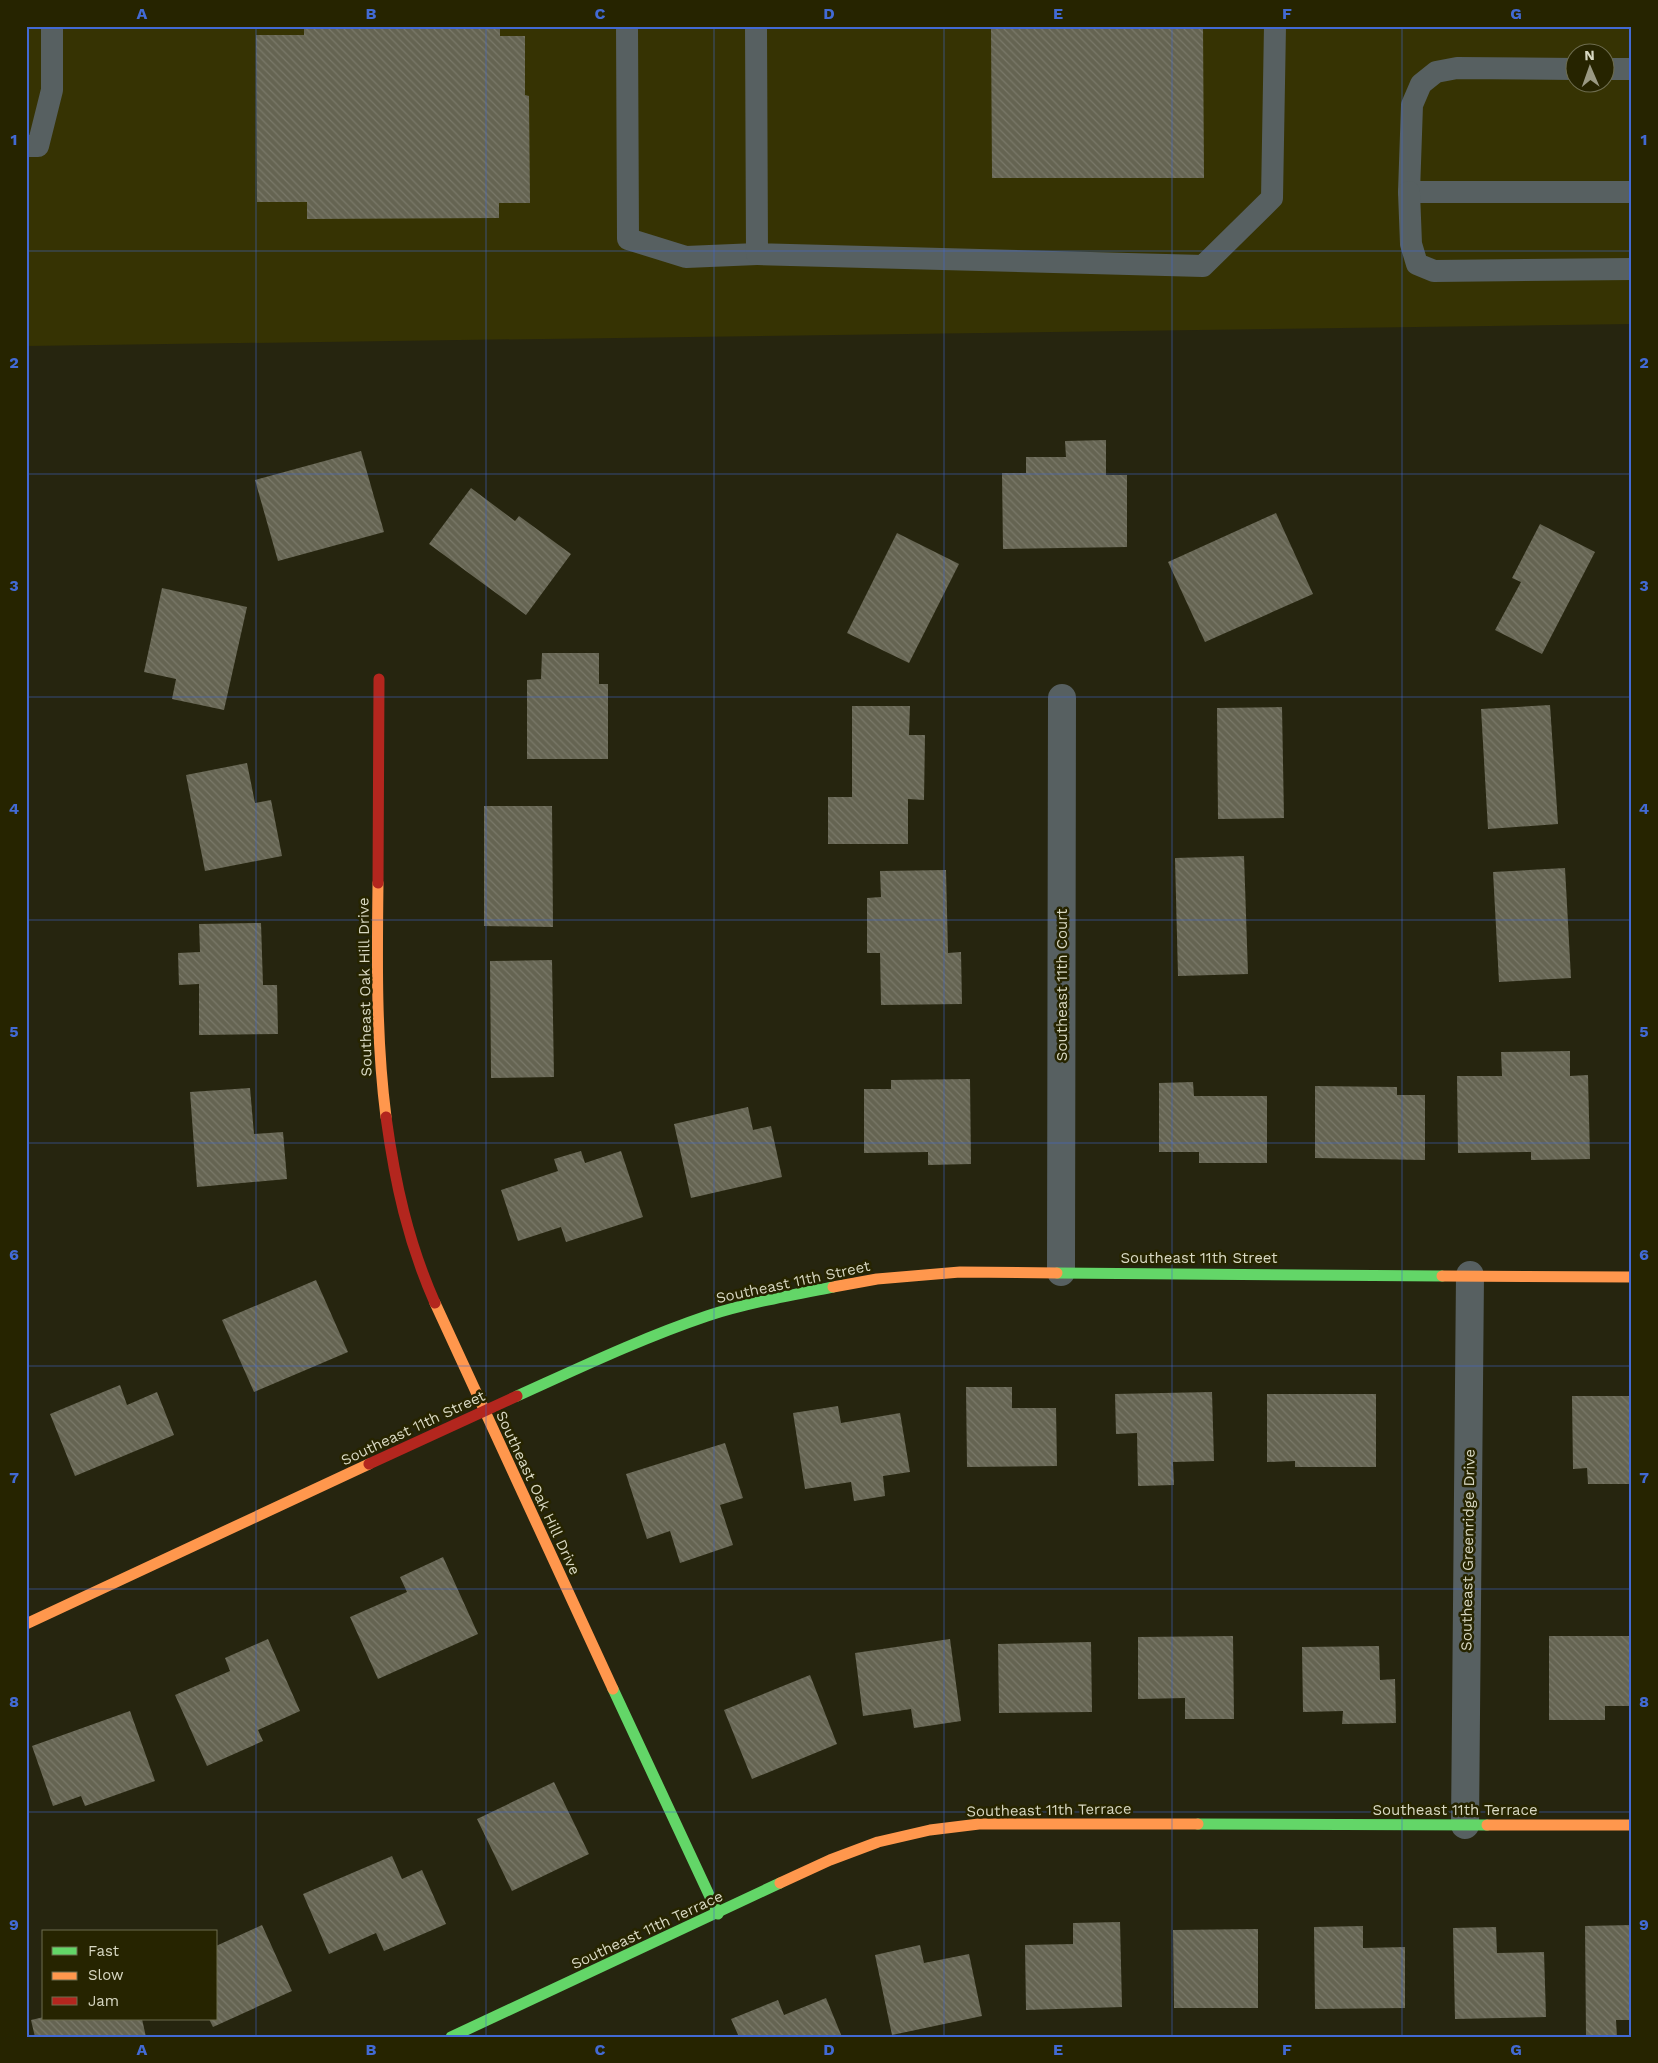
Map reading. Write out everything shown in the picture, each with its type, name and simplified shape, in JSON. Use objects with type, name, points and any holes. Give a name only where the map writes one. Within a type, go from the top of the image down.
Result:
[{"type":"street","name":"Southeast Oak Hill Drive","points":[[379,679],[377,1013],[382,1086],[392,1159],[405,1223],[428,1288],[483,1411],[718,1914]]},
{"type":"street","name":"Southeast 11th Court","points":[[1061,1272],[1062,698]]},
{"type":"street","name":"Southeast 11th Street","points":[[26,1624],[483,1411],[628,1347],[708,1316],[796,1294],[877,1278],[960,1272],[1632,1277]]},
{"type":"street","name":"Southeast Greenridge Drive","points":[[1465,1825],[1470,1275]]},
{"type":"street","name":"Southeast 11th Terrace","points":[[451,2037],[718,1914],[830,1860],[878,1842],[940,1829],[979,1824],[1632,1825]]},
{"type":"lane","points":[[26,146],[38,146],[52,90],[52,26]]},
{"type":"lane","points":[[627,26],[628,238],[686,257],[758,254],[1203,266],[1272,198],[1275,26]]},
{"type":"lane","points":[[756,26],[758,254]]},
{"type":"lane","points":[[1566,69],[1457,68],[1436,72],[1422,84],[1412,105],[1409,192],[1411,244],[1417,264],[1434,271],[1632,270]]},
{"type":"lane","points":[[1616,69],[1632,69]]},
{"type":"lane","points":[[1409,192],[1632,192]]},
{"type":"shaded area","points":[[26,26],[1632,26],[1632,324],[26,346]]},
{"type":"building","points":[[304,26],[500,26],[500,36],[525,36],[525,95],[529,96],[530,203],[499,203],[499,218],[307,219],[307,202],[257,202],[256,35],[304,35]]},
{"type":"building","points":[[991,26],[1203,26],[1204,178],[992,178]]},
{"type":"building","points":[[1106,440],[1106,475],[1127,475],[1127,547],[1003,549],[1002,473],[1026,473],[1026,457],[1066,457],[1065,441]]},
{"type":"building","points":[[361,451],[384,532],[278,561],[255,480]]},
{"type":"building","points":[[471,488],[515,521],[519,516],[571,554],[526,615],[429,544]]},
{"type":"building","points":[[1276,513],[1313,594],[1205,642],[1168,562]]},
{"type":"building","points":[[1540,524],[1595,552],[1542,654],[1495,630],[1521,582],[1512,578]]},
{"type":"building","points":[[897,533],[959,564],[909,663],[847,633]]},
{"type":"building","points":[[162,588],[247,607],[224,710],[172,699],[176,679],[144,672]]},
{"type":"building","points":[[542,653],[599,653],[599,684],[608,684],[608,759],[527,759],[527,680],[541,679]]},
{"type":"building","points":[[1550,705],[1558,824],[1488,829],[1481,709]]},
{"type":"building","points":[[852,706],[910,706],[909,735],[925,735],[924,800],[908,799],[908,844],[828,844],[828,797],[852,797]]},
{"type":"building","points":[[1282,707],[1284,818],[1218,819],[1217,708]]},
{"type":"building","points":[[247,763],[255,803],[271,800],[282,856],[205,871],[186,775]]},
{"type":"building","points":[[484,806],[552,806],[553,927],[484,926]]},
{"type":"building","points":[[1244,856],[1248,974],[1178,976],[1175,858]]},
{"type":"building","points":[[1565,868],[1571,978],[1499,982],[1493,872]]},
{"type":"building","points":[[946,870],[948,953],[961,952],[962,1004],[881,1005],[880,953],[867,953],[867,898],[881,897],[880,871]]},
{"type":"building","points":[[261,923],[263,985],[277,985],[278,1034],[199,1035],[199,984],[179,985],[178,953],[200,952],[199,924]]},
{"type":"building","points":[[552,960],[554,1077],[491,1078],[490,961]]},
{"type":"building","points":[[1570,1051],[1570,1076],[1588,1075],[1590,1159],[1531,1160],[1531,1152],[1458,1153],[1457,1076],[1502,1076],[1501,1052]]},
{"type":"building","points":[[970,1079],[971,1164],[928,1165],[928,1152],[864,1153],[864,1089],[891,1089],[891,1080]]},
{"type":"building","points":[[1193,1082],[1194,1096],[1267,1096],[1267,1163],[1199,1163],[1199,1152],[1159,1152],[1159,1083]]},
{"type":"building","points":[[1315,1086],[1397,1087],[1397,1095],[1425,1095],[1425,1160],[1315,1158]]},
{"type":"building","points":[[250,1088],[254,1134],[283,1132],[287,1179],[197,1187],[190,1092]]},
{"type":"building","points":[[748,1107],[753,1130],[771,1126],[782,1177],[691,1198],[674,1124]]},
{"type":"building","points":[[581,1151],[585,1163],[621,1151],[643,1217],[566,1242],[561,1227],[518,1241],[501,1190],[558,1171],[554,1159]]},
{"type":"building","points":[[316,1280],[348,1352],[254,1392],[222,1320]]},
{"type":"building","points":[[120,1385],[127,1405],[157,1392],[174,1435],[75,1476],[50,1414]]},
{"type":"building","points":[[966,1387],[1012,1387],[1012,1408],[1056,1408],[1057,1466],[967,1467]]},
{"type":"building","points":[[1212,1392],[1214,1461],[1173,1462],[1174,1485],[1138,1486],[1137,1433],[1116,1434],[1115,1394]]},
{"type":"building","points":[[1267,1394],[1376,1394],[1376,1467],[1295,1467],[1295,1461],[1267,1462]]},
{"type":"building","points":[[1572,1396],[1632,1396],[1632,1484],[1588,1484],[1587,1468],[1573,1469]]},
{"type":"building","points":[[838,1406],[841,1423],[900,1413],[910,1472],[883,1476],[885,1496],[854,1501],[851,1482],[805,1489],[793,1413]]},
{"type":"building","points":[[725,1443],[743,1498],[720,1505],[733,1545],[680,1563],[670,1531],[647,1539],[626,1474]]},
{"type":"building","points":[[443,1557],[478,1634],[378,1679],[350,1617],[407,1592],[400,1577]]},
{"type":"building","points":[[1233,1636],[1234,1719],[1185,1719],[1185,1698],[1138,1699],[1138,1637]]},
{"type":"building","points":[[1549,1636],[1632,1636],[1632,1706],[1605,1706],[1605,1720],[1549,1720]]},
{"type":"building","points":[[268,1639],[300,1711],[258,1730],[263,1741],[207,1766],[175,1695],[230,1671],[225,1658]]},
{"type":"building","points":[[950,1639],[961,1721],[914,1728],[911,1709],[863,1716],[855,1653]]},
{"type":"building","points":[[1091,1642],[1092,1712],[999,1713],[998,1644]]},
{"type":"building","points":[[1379,1646],[1380,1680],[1395,1679],[1396,1723],[1342,1724],[1343,1711],[1303,1712],[1302,1647]]},
{"type":"building","points":[[810,1675],[837,1744],[752,1779],[724,1710]]},
{"type":"building","points":[[130,1711],[155,1781],[85,1806],[81,1796],[53,1806],[32,1746]]},
{"type":"building","points":[[554,1782],[589,1854],[512,1891],[477,1819]]},
{"type":"building","points":[[392,1856],[402,1879],[422,1870],[446,1924],[384,1951],[376,1933],[329,1954],[303,1894]]},
{"type":"building","points":[[1120,1922],[1122,2007],[1026,2010],[1025,1945],[1073,1944],[1073,1923]]},
{"type":"building","points":[[262,1925],[292,1991],[213,2027],[210,2020],[218,2020],[218,1945]]},
{"type":"building","points":[[1632,1925],[1632,2020],[1616,2020],[1617,2037],[1586,2037],[1585,1926]]},
{"type":"building","points":[[1363,1926],[1363,1948],[1405,1947],[1405,2008],[1315,2009],[1314,1927]]},
{"type":"building","points":[[1496,1927],[1497,1953],[1544,1952],[1546,2017],[1455,2019],[1453,1928]]},
{"type":"building","points":[[1258,1929],[1258,2008],[1174,2008],[1173,1930]]},
{"type":"building","points":[[920,1945],[924,1963],[969,1954],[982,2016],[892,2035],[875,1955]]},
{"type":"building","points":[[826,1998],[842,2037],[739,2037],[731,2019],[778,2000],[784,2015]]},
{"type":"building","points":[[42,2017],[42,2020],[142,2020],[146,2037],[35,2037],[31,2020]]},
{"type":"traffic: fast","points":[[1057,1273],[1442,1276]]},
{"type":"traffic: fast","points":[[517,1396],[587,1364],[707,1316],[754,1303],[833,1287]]},
{"type":"traffic: fast","points":[[613,1689],[718,1914]]},
{"type":"traffic: fast","points":[[1198,1824],[1487,1825]]},
{"type":"traffic: fast","points":[[451,2037],[780,1883]]},
{"type":"traffic: slow","points":[[378,883],[377,971],[380,1058],[386,1117]]},
{"type":"traffic: slow","points":[[833,1287],[877,1279],[960,1272],[1057,1273]]},
{"type":"traffic: slow","points":[[1442,1276],[1632,1277]]},
{"type":"traffic: slow","points":[[435,1303],[613,1689]]},
{"type":"traffic: slow","points":[[26,1624],[369,1464]]},
{"type":"traffic: slow","points":[[780,1883],[830,1860],[878,1842],[930,1830],[979,1824],[1198,1824]]},
{"type":"traffic: slow","points":[[1487,1825],[1632,1825]]},
{"type":"traffic: jam","points":[[378,883],[379,679]]},
{"type":"traffic: jam","points":[[386,1117],[398,1189],[410,1235],[435,1303]]},
{"type":"traffic: jam","points":[[369,1464],[517,1396]]}]
